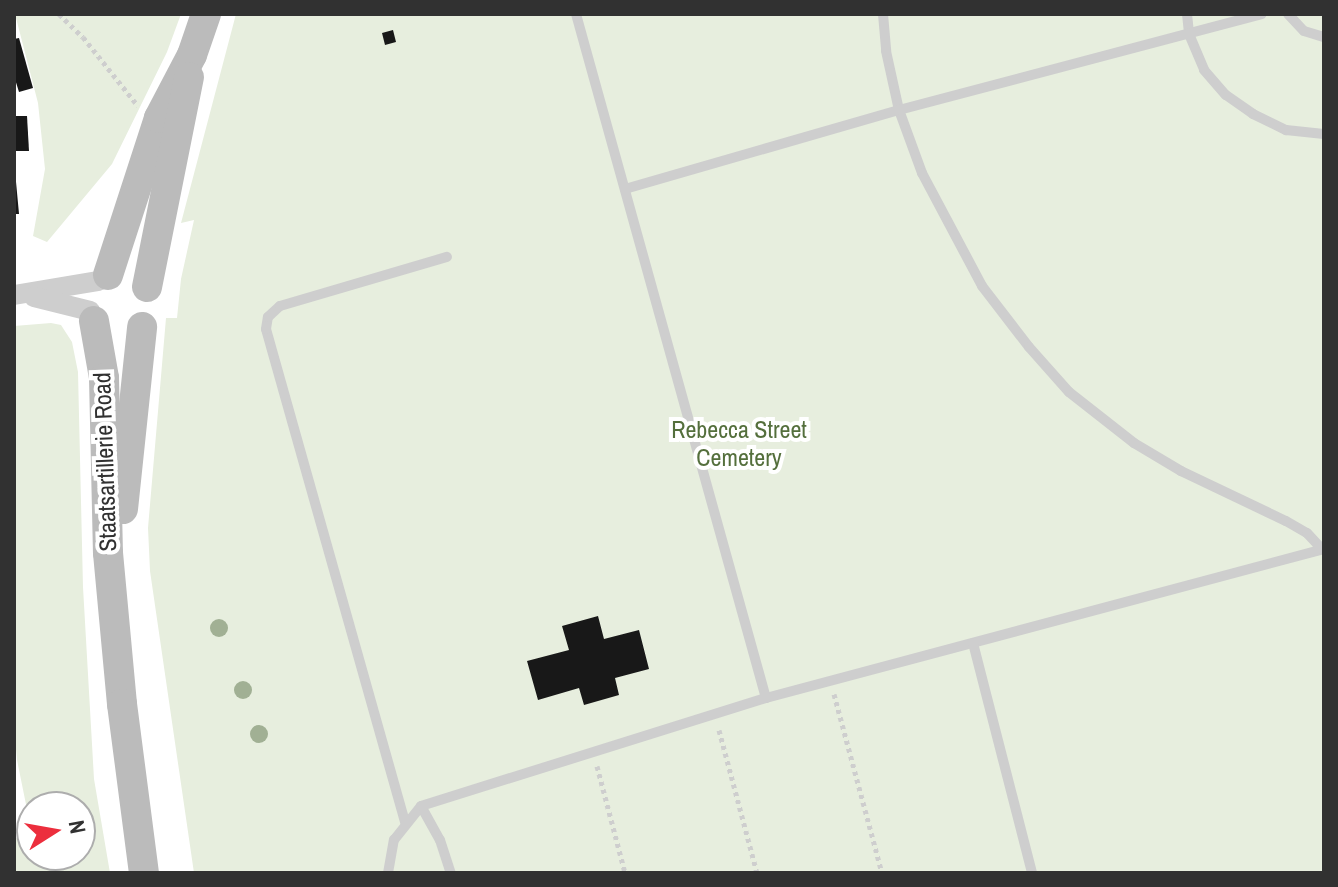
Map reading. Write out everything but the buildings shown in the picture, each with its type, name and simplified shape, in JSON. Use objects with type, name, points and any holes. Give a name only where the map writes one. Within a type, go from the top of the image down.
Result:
[{"type":"street","points":[[18,294],[92,316],[106,332],[121,336],[142,327],[152,304],[147,287],[187,96],[192,55],[206,14]]},
{"type":"street","points":[[92,316],[90,300],[104,278],[173,86],[192,55]]},
{"type":"street","points":[[18,294],[130,274],[147,287]]},
{"type":"street","name":"Staatsartillerie Road","points":[[92,316],[104,378],[108,553],[122,704],[144,873]]},
{"type":"street","name":"Staatsartillerie Road","points":[[114,602],[142,327]]},
{"type":"lane","points":[[576,14],[766,698]]},
{"type":"lane","points":[[388,873],[394,840],[405,822],[421,806],[593,749],[766,698],[1323,549],[1307,533],[1286,521],[1181,471],[1134,443],[1069,392],[982,286],[922,173],[899,110],[886,51],[883,14]]},
{"type":"lane","points":[[1187,14],[1189,34],[1204,70],[1226,95],[1253,114],[1286,130],[1324,134]]},
{"type":"lane","points":[[625,189],[899,110],[1262,14]]},
{"type":"lane","points":[[1288,14],[1304,31],[1324,37]]},
{"type":"lane","points":[[405,822],[266,329],[268,317],[280,306],[447,257]]},
{"type":"lane","points":[[973,643],[1032,873]]},
{"type":"lane","points":[[421,806],[440,840],[451,873]]},
{"type":"path","points":[[59,14],[83,37],[156,129]]},
{"type":"path","points":[[831,681],[882,873]]},
{"type":"path","points":[[714,714],[757,873]]},
{"type":"path","points":[[593,749],[625,873]]},
{"type":"green space","points":[[15,14],[181,14],[167,52],[112,164],[47,242],[33,236],[45,169],[38,103]]},
{"type":"green space","name":"Rebecca Street Cemetery","points":[[236,14],[1324,14],[1324,873],[194,873],[150,571],[148,528],[166,318],[177,318],[181,279],[194,220],[181,223]]},
{"type":"green space","points":[[51,323],[61,325],[72,342],[78,372],[83,587],[94,779],[110,873],[14,873],[16,838],[16,871],[96,871],[96,791],[23,791],[14,727],[14,326]]}]
